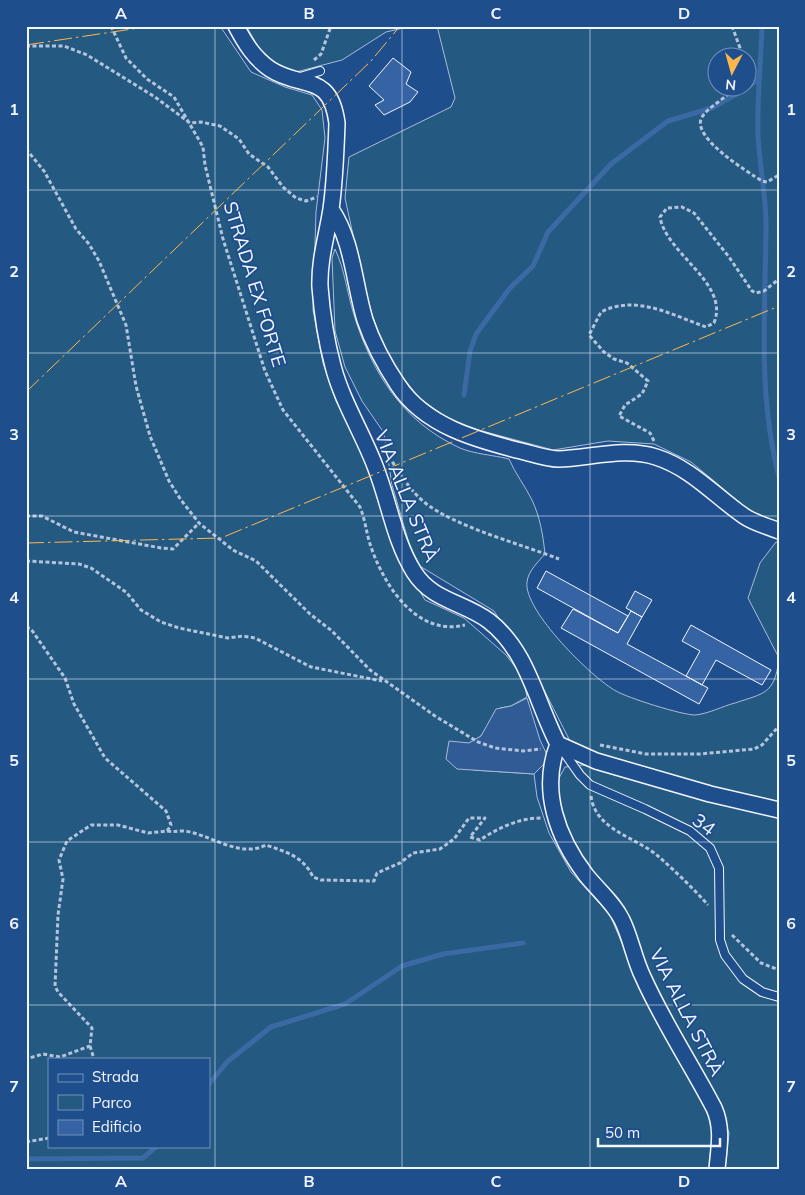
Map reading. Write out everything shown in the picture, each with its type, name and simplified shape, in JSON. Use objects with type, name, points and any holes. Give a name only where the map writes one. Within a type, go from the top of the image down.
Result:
[{"type":"street","name":"VIA ALLA STRÀ","points":[[236,26],[258,60],[271,70],[316,85],[325,91],[336,109],[337,123],[331,209],[323,246],[320,286],[324,327],[340,389],[375,466],[405,554],[414,572],[424,585],[441,598],[488,620],[503,635],[525,667],[558,744],[552,760],[549,777],[556,816],[567,847],[586,875],[622,918],[643,977],[719,1120],[720,1132],[716,1169]]},
{"type":"street","points":[[331,209],[344,232],[365,320],[379,355],[399,387],[418,407],[451,429],[479,441],[556,459],[614,454],[641,454],[656,457],[684,469],[744,516],[779,531]]},
{"type":"street","points":[[558,744],[596,761],[710,794],[779,810]]},
{"type":"lane","points":[[296,78],[320,71]]},
{"type":"lane","name":"34","points":[[558,744],[568,760],[590,786],[675,824],[690,832],[710,848],[716,858],[720,876],[720,940],[726,955],[743,979],[762,992],[779,997]]},
{"type":"path","name":"STRADA EX FORTE","points":[[112,26],[126,58],[147,79],[174,97],[203,146],[205,164],[237,289],[265,371],[283,410],[360,507],[365,518],[369,542],[387,582],[395,594],[414,612],[438,626],[459,627],[488,620]]},
{"type":"path","points":[[309,63],[321,54],[331,26]]},
{"type":"path","points":[[732,26],[740,48]]},
{"type":"path","points":[[26,46],[64,46],[87,55],[146,92],[190,123],[201,122],[220,126],[239,139],[249,154],[268,167],[284,187],[296,198],[306,201],[315,199],[332,187]]},
{"type":"path","points":[[725,98],[703,116],[700,123],[702,130],[724,155],[762,181],[767,182],[779,175]]},
{"type":"path","points":[[26,149],[44,171],[76,229],[89,244],[99,261],[126,325],[136,386],[153,444],[169,480],[181,500],[199,523],[233,550],[256,561],[310,614],[332,631],[385,682],[442,721],[478,742],[495,748],[523,751],[546,748],[558,744]]},
{"type":"path","points":[[656,457],[654,441],[650,433],[619,416],[620,410],[624,406],[642,394],[648,381],[627,362],[614,359],[604,352],[589,335],[601,312],[623,304],[665,312],[706,327],[714,324],[717,310],[715,300],[707,284],[667,237],[660,217],[667,208],[674,206],[682,207],[694,213],[729,257],[752,291],[756,293],[764,291],[779,279]]},
{"type":"path","points":[[387,453],[399,476],[424,502],[472,526],[559,559]]},
{"type":"path","points":[[26,516],[42,516],[74,532],[167,548],[173,548],[199,523]]},
{"type":"path","points":[[26,561],[79,564],[91,568],[126,592],[141,610],[161,622],[178,628],[228,638],[243,636],[254,638],[311,667],[385,682]]},
{"type":"path","points":[[26,627],[31,630],[65,678],[74,704],[106,758],[166,811],[171,825],[168,831]]},
{"type":"path","points":[[596,744],[646,754],[700,754],[754,749],[762,745],[779,726]]},
{"type":"path","points":[[590,786],[592,805],[607,825],[658,856],[719,917],[732,936],[761,963],[779,970]]},
{"type":"path","points":[[94,1058],[90,1046],[92,1028],[58,992],[55,986],[58,915],[63,880],[59,860],[67,840],[91,825],[118,825],[148,833],[183,831],[234,847],[259,848],[266,845],[291,854],[307,865],[313,877],[321,880],[374,881],[378,873],[400,863],[413,853],[440,848],[454,839],[469,818],[485,818],[470,837],[480,840],[491,833],[526,818],[556,816]]},
{"type":"path","points":[[26,1059],[43,1054],[60,1057],[90,1046]]},
{"type":"path","points":[[26,1142],[48,1138]]},
{"type":"green space","points":[[26,26],[220,26],[251,72],[285,87],[312,95],[322,110],[325,138],[316,212],[313,310],[323,363],[336,401],[362,448],[377,488],[392,545],[425,600],[464,618],[506,655],[523,677],[527,697],[511,706],[500,708],[481,736],[469,743],[473,770],[534,774],[537,797],[549,833],[571,872],[610,915],[646,1000],[710,1119],[712,1134],[709,1169],[26,1169]]},
{"type":"green space","points":[[246,26],[412,26],[386,32],[342,60],[296,72],[280,67],[259,48]]},
{"type":"green space","points":[[437,26],[779,26],[779,523],[755,515],[691,462],[654,444],[608,441],[553,450],[456,424],[419,398],[388,358],[368,304],[345,198],[349,157],[451,107],[455,98]]},
{"type":"green space","points":[[335,249],[361,336],[380,376],[392,394],[406,410],[440,437],[465,450],[509,459],[535,506],[543,540],[545,554],[529,574],[527,582],[529,594],[547,625],[591,672],[605,684],[622,694],[667,709],[695,715],[710,712],[761,694],[771,686],[779,660],[779,805],[598,756],[572,745],[541,684],[494,611],[418,565],[409,543],[392,485],[384,433],[362,401],[345,367],[335,331],[332,258]]},
{"type":"green space","points":[[776,542],[779,543],[779,658],[748,598],[760,563]]},
{"type":"green space","points":[[583,765],[779,816],[779,1169],[725,1169],[729,1133],[720,1106],[597,879],[566,832],[558,801],[559,778],[565,767]]},
{"type":"shaded area","points":[[527,698],[540,740],[549,759],[534,774],[457,769],[446,759],[449,741],[469,743],[481,736],[496,709],[511,706]]},
{"type":"building","points":[[393,58],[411,72],[406,84],[418,92],[410,102],[384,115],[375,105],[384,100],[369,86]]},
{"type":"building","points":[[546,571],[628,616],[618,633],[537,588]]},
{"type":"building","points":[[635,591],[652,600],[642,617],[626,608]]},
{"type":"building","points":[[573,609],[618,633],[631,611],[642,617],[627,644],[708,688],[699,704],[561,628]]},
{"type":"building","points":[[691,625],[771,670],[762,685],[716,660],[702,685],[686,676],[700,651],[682,641]]},
{"type":"waterway","points":[[762,26],[758,120],[766,219],[765,385],[772,447],[779,477]]},
{"type":"waterway","points":[[464,395],[470,351],[476,334],[510,288],[533,266],[548,232],[611,164],[668,121],[712,108],[730,98]]},
{"type":"waterway","points":[[210,1083],[227,1062],[271,1027],[345,1004],[402,966],[443,954],[523,943]]},
{"type":"waterway","points":[[26,1159],[143,1158],[155,1148]]},
{"type":"power","points":[[26,45],[152,26]]},
{"type":"power","points":[[26,392],[371,61],[400,26]]},
{"type":"power","points":[[26,543],[221,538],[779,306]]}]
